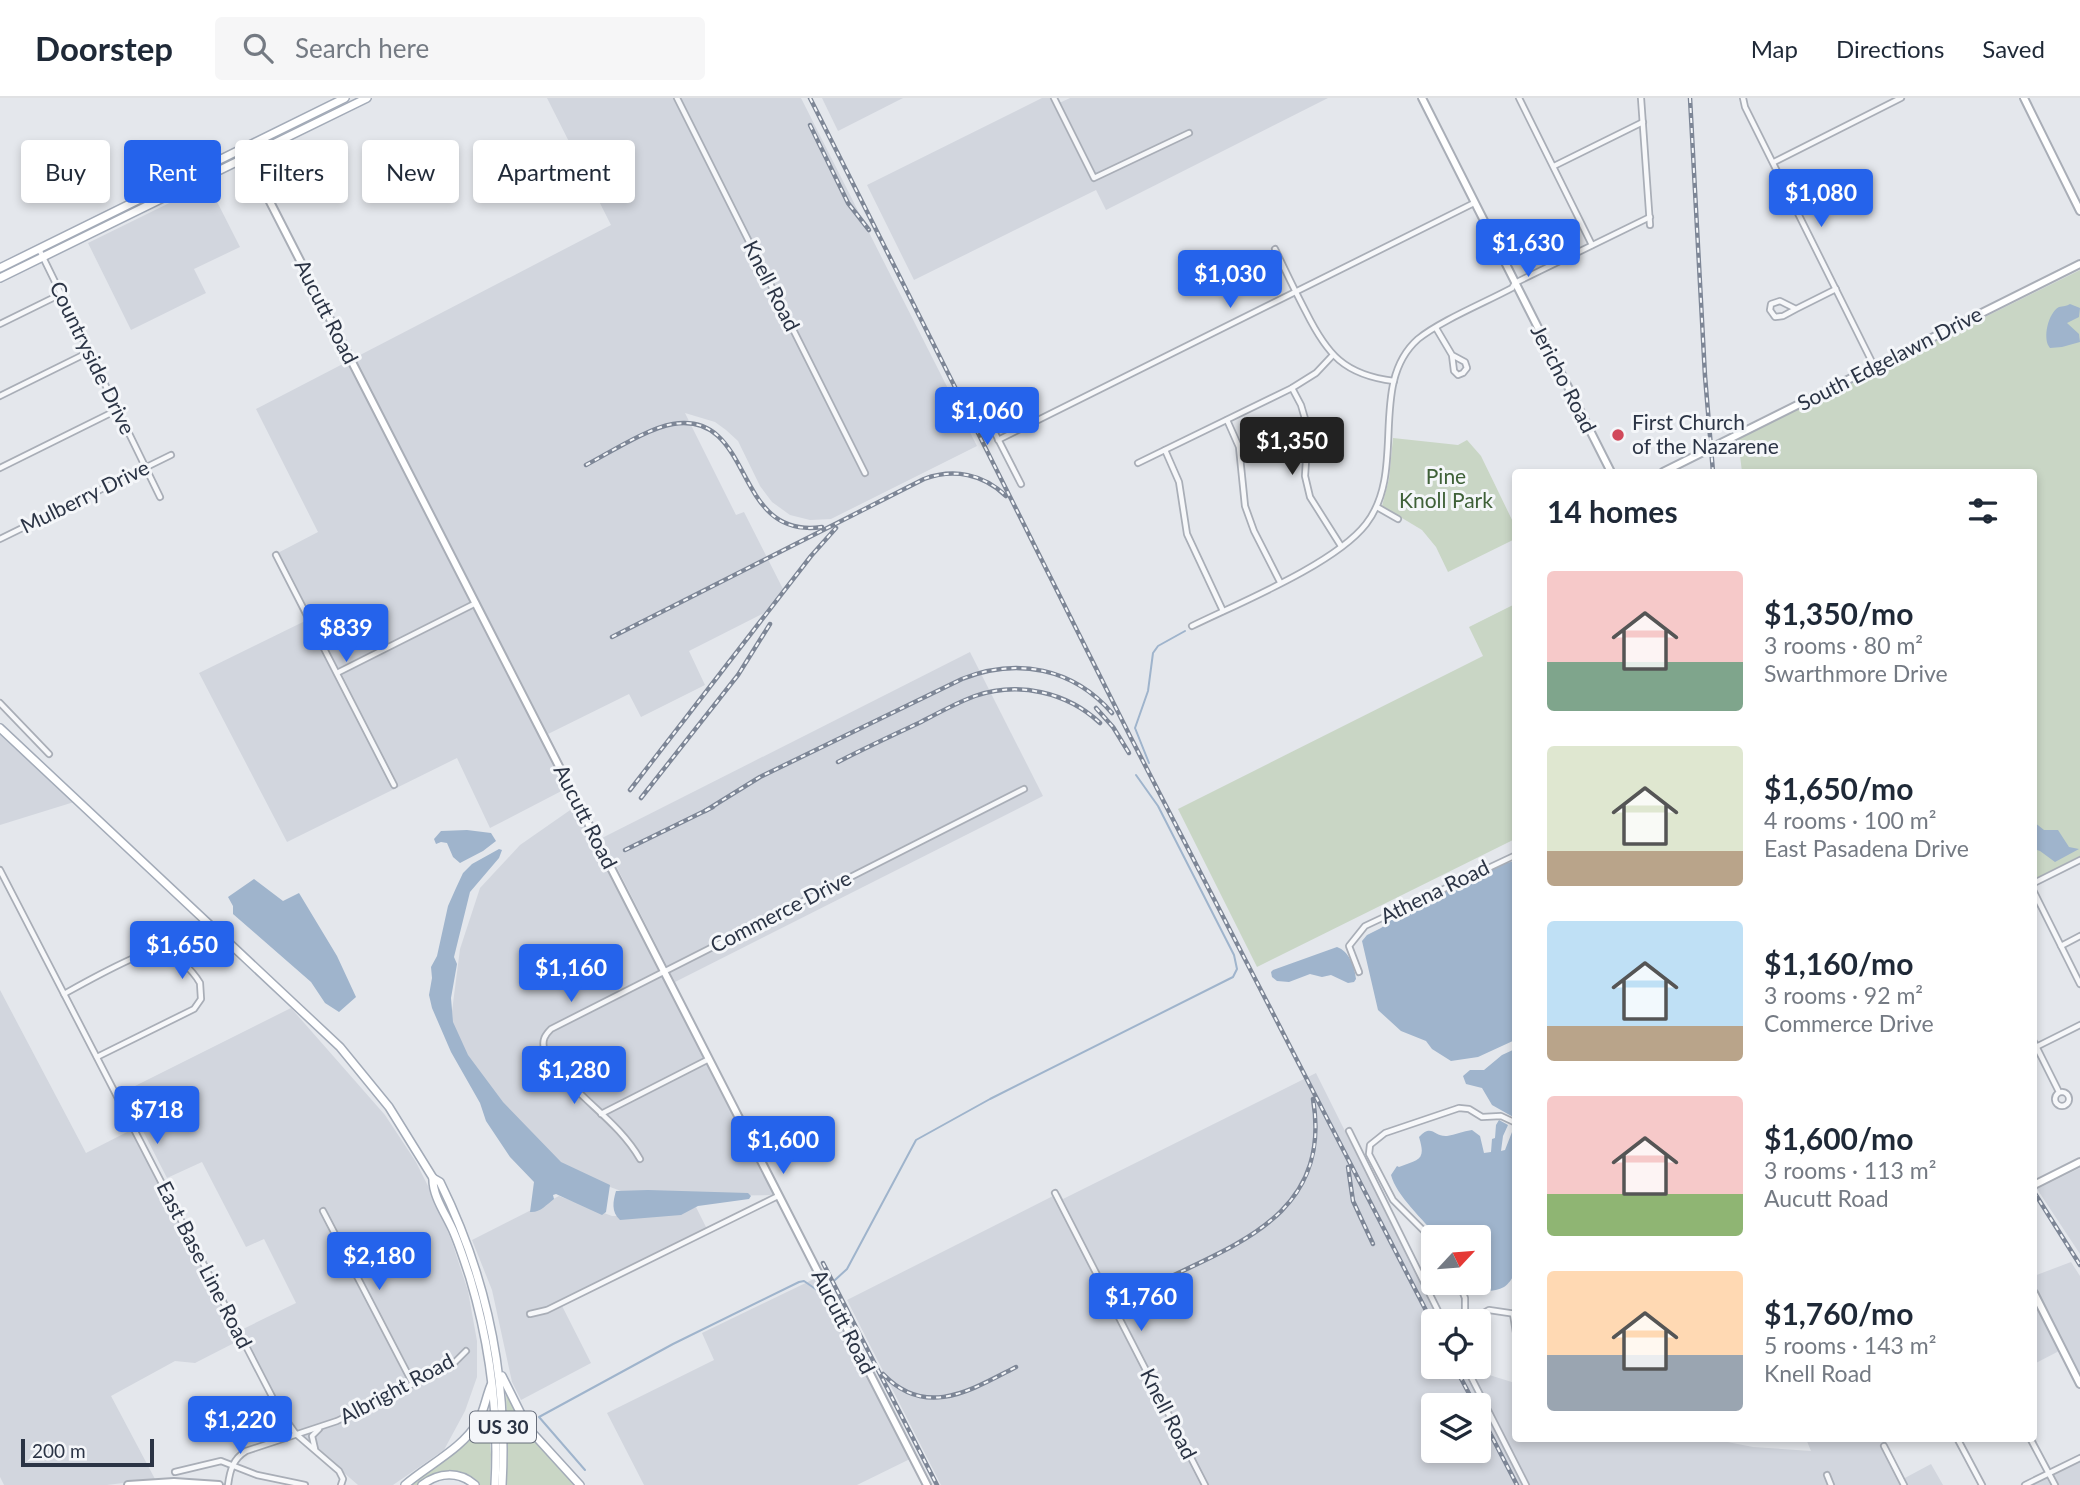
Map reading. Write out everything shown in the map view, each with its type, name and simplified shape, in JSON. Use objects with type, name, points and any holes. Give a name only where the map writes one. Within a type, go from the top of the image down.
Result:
[{"type":"main road","points":[[260,140],[345,98]]},
{"type":"main road","points":[[283,140],[367,98]]},
{"type":"main road","points":[[0,278],[40,253],[235,153]]},
{"type":"main road","points":[[0,268],[40,253],[235,164]]},
{"type":"main road","name":"US 30","points":[[0,727],[340,1047],[389,1107],[433,1178],[440,1182],[470,1253],[486,1304],[499,1368],[503,1428],[502,1485]]},
{"type":"main road","name":"US 30","points":[[433,1178],[433,1187],[454,1233],[480,1314],[492,1384],[495,1485]]},
{"type":"main road","points":[[499,1368],[528,1429],[580,1485]]},
{"type":"main road","points":[[405,1485],[473,1429],[492,1384]]},
{"type":"main road","points":[[422,1485],[446,1475],[466,1478],[475,1485]]},
{"type":"street","name":"Knell Road","points":[[677,98],[865,473]]},
{"type":"street","name":"Jericho Road","points":[[1422,98],[1609,469]]},
{"type":"street","points":[[1519,98],[1592,245]]},
{"type":"street","points":[[1641,98],[1650,225]]},
{"type":"street","points":[[1743,98],[1745,107],[1874,366]]},
{"type":"street","points":[[1774,162],[1901,98]]},
{"type":"street","points":[[2024,98],[2080,211]]},
{"type":"street","points":[[1056,99],[1094,178],[1189,134]]},
{"type":"street","points":[[1553,166],[1643,122]]},
{"type":"street","name":"Aucutt Road","points":[[270,203],[927,1485]]},
{"type":"street","points":[[998,440],[1474,203]]},
{"type":"street","points":[[1192,625],[1280,582],[1341,547],[1360,530],[1377,507],[1386,476],[1394,381],[1406,353],[1417,341],[1512,288],[1515,283],[1650,217]]},
{"type":"street","points":[[1275,249],[1320,340],[1332,356],[1359,373],[1394,381]]},
{"type":"street","name":"Countryside Drive","points":[[40,253],[160,497]]},
{"type":"street","name":"South Edgelawn Drive","points":[[1669,469],[2080,264]]},
{"type":"street","points":[[1796,309],[1780,301],[1770,306],[1774,317],[1783,316],[1836,289]]},
{"type":"street","points":[[0,324],[61,295]]},
{"type":"street","points":[[1436,328],[1451,355],[1454,371],[1463,373],[1467,368],[1465,362],[1451,355]]},
{"type":"street","points":[[0,396],[89,352]]},
{"type":"street","points":[[1138,463],[1292,388],[1316,373],[1332,356]]},
{"type":"street","points":[[1292,388],[1301,405],[1308,429],[1305,476],[1310,497],[1341,547]]},
{"type":"street","points":[[977,397],[1021,484]]},
{"type":"street","points":[[0,468],[117,410]]},
{"type":"street","points":[[1227,420],[1239,447],[1245,506],[1254,531],[1280,582]]},
{"type":"street","points":[[1165,450],[1179,482],[1187,534],[1223,611]]},
{"type":"street","name":"Mulberry Drive","points":[[0,539],[171,455]]},
{"type":"street","points":[[1377,507],[1398,519]]},
{"type":"street","points":[[276,555],[394,785]]},
{"type":"street","points":[[337,673],[476,603]]},
{"type":"street","points":[[0,703],[48,754]]},
{"type":"street","name":"Commerce Drive","points":[[601,1114],[569,1084],[550,1059],[543,1045],[545,1035],[551,1029],[1024,789]]},
{"type":"street","name":"Athena Road","points":[[1359,972],[1349,946],[1365,926],[1512,857]]},
{"type":"street","points":[[2037,882],[2080,860]]},
{"type":"street","name":"East Base Line Road","points":[[0,870],[270,1392],[296,1434],[341,1473],[341,1485]]},
{"type":"street","points":[[2037,898],[2080,984]]},
{"type":"street","points":[[2061,946],[2080,936]]},
{"type":"street","points":[[64,994],[105,972],[156,950],[170,953],[201,983],[201,999],[194,1010],[97,1058]]},
{"type":"street","points":[[2037,1044],[2080,1025]]},
{"type":"street","points":[[2037,1049],[2059,1093]]},
{"type":"street","points":[[640,1159],[631,1143],[601,1114],[709,1059]]},
{"type":"street","points":[[1421,1228],[1393,1200],[1369,1154],[1371,1142],[1385,1133],[1459,1108],[1469,1109],[1482,1117],[1501,1116],[1512,1122]]},
{"type":"street","points":[[1349,1131],[1437,1309]]},
{"type":"street","points":[[2037,1184],[2080,1162]]},
{"type":"street","name":"Knell Road","points":[[1055,1193],[1205,1485]]},
{"type":"street","points":[[530,1314],[547,1310],[778,1196]]},
{"type":"street","points":[[323,1211],[413,1384]]},
{"type":"street","points":[[2037,1299],[2080,1384]]},
{"type":"street","points":[[1491,1310],[1512,1314]]},
{"type":"street","name":"Albright Road","points":[[232,1466],[246,1451],[322,1427],[452,1365],[466,1351]]},
{"type":"street","points":[[1472,1379],[1527,1485]]},
{"type":"street","points":[[317,1452],[312,1436],[322,1427]]},
{"type":"street","points":[[1959,1442],[1982,1485]]},
{"type":"street","points":[[2033,1442],[2056,1485]]},
{"type":"street","points":[[1884,1446],[1904,1485]]},
{"type":"street","points":[[2025,1485],[2080,1458]]},
{"type":"street","points":[[175,1472],[218,1461],[257,1475],[306,1485]]},
{"type":"street","points":[[229,1485],[232,1466]]},
{"type":"street","points":[[1827,1475],[1831,1485]]},
{"type":"street","points":[[128,1485],[174,1482],[219,1485]]},
{"type":"shaded area","points":[[547,98],[801,98],[977,446],[831,519],[810,520],[790,515],[772,502],[760,486],[738,441],[726,430],[715,422],[685,413],[736,515],[744,512],[783,589],[764,613],[689,651],[705,685],[641,717],[629,694],[548,734],[573,785],[490,828],[457,758],[287,842],[199,673],[305,621],[272,556],[318,532],[256,409],[611,225],[600,203],[635,203],[635,140],[568,140]]},
{"type":"shaded area","points":[[822,98],[903,98],[838,131]]},
{"type":"shaded area","points":[[1042,98],[1051,98],[1055,105],[1070,98],[1328,98],[1106,210],[1096,190],[914,280],[867,185]]},
{"type":"shaded area","points":[[169,203],[218,203],[240,247],[194,269],[206,293],[131,330],[88,243]]},
{"type":"shaded area","points":[[970,652],[1043,796],[675,982],[602,838]]},
{"type":"shaded area","points":[[0,732],[74,802],[0,825]]},
{"type":"shaded area","points":[[576,806],[775,1195],[697,1196],[621,1191],[561,1169],[472,1068],[451,1019],[460,949],[480,888],[520,845]]},
{"type":"shaded area","points":[[0,990],[86,1153],[131,1130],[238,1341],[195,1363],[175,1361],[111,1396],[155,1479],[107,1485],[4,1485],[0,1477]]},
{"type":"shaded area","points":[[291,1008],[385,1115],[416,1162],[452,1242],[468,1291],[477,1341],[477,1377],[465,1411],[444,1450],[393,1485],[358,1485],[290,1426],[241,1330],[296,1303],[264,1239],[246,1247],[202,1162],[167,1178],[123,1092]]},
{"type":"shaded area","points":[[1316,1073],[1421,1283],[1421,1295],[1427,1295],[1434,1309],[1421,1309],[1421,1379],[1469,1379],[1476,1393],[1421,1393],[1421,1463],[1491,1463],[1491,1422],[1523,1485],[941,1485],[847,1300],[1060,1193],[1063,1199]]},
{"type":"shaded area","points":[[2080,1168],[2080,1254],[2037,1189]]},
{"type":"shaded area","points":[[559,1196],[612,1216],[674,1215],[696,1207],[707,1229],[560,1302],[591,1363],[521,1400],[512,1382],[492,1290],[472,1240]]},
{"type":"shaded area","points":[[2071,1262],[2080,1276],[2080,1378],[2037,1294],[2037,1275]]},
{"type":"shaded area","points":[[816,1278],[910,1459],[857,1485],[644,1485],[607,1413],[714,1360],[702,1333]]},
{"type":"shaded area","points":[[2037,1307],[2061,1350],[2037,1362]]},
{"type":"shaded area","points":[[1491,1376],[1512,1382],[1512,1442],[1727,1442],[1753,1447],[1811,1451],[1807,1442],[1884,1442],[1903,1479],[1931,1464],[1943,1485],[1530,1485],[1491,1410],[1491,1393],[1482,1393],[1475,1379],[1491,1379]]},
{"type":"shaded area","points":[[2080,1460],[2080,1485],[2030,1485]]},
{"type":"green space","points":[[2080,270],[2080,856],[2037,878],[2037,469],[1742,469],[1738,439]]},
{"type":"green space","name":"Pine Knoll Park","points":[[1393,438],[1458,445],[1467,440],[1481,456],[1512,520],[1512,540],[1448,572],[1436,547],[1422,530],[1382,506],[1389,479]]},
{"type":"green space","points":[[1512,606],[1512,840],[1257,967],[1178,809],[1483,656],[1469,627]]},
{"type":"green space","points":[[506,1393],[528,1433],[576,1485],[506,1485]]},
{"type":"green space","points":[[487,1407],[491,1454],[490,1485],[479,1485],[470,1478],[427,1478],[418,1485],[410,1485],[461,1445]]},
{"type":"water","points":[[2070,304],[2080,308],[2079,317],[2067,323],[2079,334],[2080,342],[2050,348],[2046,339],[2049,320],[2055,310]]},
{"type":"water","points":[[2037,824],[2044,830],[2058,830],[2069,847],[2079,849],[2055,862],[2037,850]]},
{"type":"water","points":[[441,831],[491,833],[496,841],[460,863],[453,857],[447,843],[436,844],[434,839]]},
{"type":"water","points":[[499,849],[502,850],[499,858],[470,892],[454,957],[457,964],[451,998],[453,1022],[468,1055],[503,1102],[561,1162],[610,1185],[606,1212],[602,1215],[556,1194],[543,1208],[530,1212],[534,1182],[510,1157],[486,1121],[480,1103],[451,1052],[432,1008],[429,995],[431,967],[437,956],[448,906],[463,873],[472,864]]},
{"type":"water","points":[[1512,862],[1512,1041],[1478,1057],[1451,1061],[1432,1049],[1426,1041],[1401,1031],[1378,1010],[1362,941],[1409,906],[1476,879],[1502,864]]},
{"type":"water","points":[[254,879],[283,901],[299,893],[337,956],[356,997],[339,1012],[325,1003],[311,982],[233,914],[233,906],[228,897]]},
{"type":"water","points":[[1337,947],[1351,960],[1356,979],[1354,982],[1348,983],[1331,975],[1322,977],[1310,974],[1289,982],[1277,981],[1272,977],[1273,970]]},
{"type":"water","points":[[1512,1051],[1512,1116],[1492,1105],[1482,1088],[1466,1084],[1463,1076],[1470,1070],[1484,1070],[1502,1055]]},
{"type":"water","points":[[1499,1120],[1508,1125],[1501,1151],[1505,1150],[1512,1132],[1512,1278],[1504,1287],[1491,1290],[1491,1225],[1427,1225],[1404,1199],[1391,1175],[1397,1166],[1420,1158],[1422,1150],[1419,1137],[1427,1131],[1447,1136],[1472,1130],[1480,1136],[1484,1153],[1491,1152],[1492,1139],[1495,1138]]},
{"type":"water","points":[[616,1191],[748,1193],[751,1196],[749,1199],[698,1206],[681,1215],[620,1220],[617,1217],[614,1210]]},
{"type":"waterway","points":[[1149,763],[1135,728],[1148,691],[1153,653],[1158,646],[1185,631]]},
{"type":"waterway","points":[[835,1280],[847,1269],[916,1140],[990,1099],[1233,977],[1237,969],[1234,955],[1158,806],[1136,775]]},
{"type":"waterway","points":[[585,1470],[539,1417],[673,1344],[799,1282],[804,1281],[817,1290]]},
{"type":"railway","points":[[810,98],[1131,738],[1425,1309]]},
{"type":"railway","points":[[1690,98],[1713,469]]},
{"type":"railway","points":[[810,125],[848,203],[869,230]]},
{"type":"railway","points":[[586,465],[663,426],[700,425],[719,436],[733,454],[757,497],[772,515],[793,526],[822,527]]},
{"type":"railway","points":[[612,637],[924,479],[946,474],[968,475],[988,483],[1006,496]]},
{"type":"railway","points":[[630,790],[811,556],[836,528]]},
{"type":"railway","points":[[641,798],[738,675],[770,624]]},
{"type":"railway","points":[[705,811],[760,777],[962,679],[983,672],[1023,668],[1062,677],[1097,698],[1112,713]]},
{"type":"railway","points":[[838,762],[961,702],[991,692],[1041,692],[1073,704],[1100,723]]},
{"type":"railway","points":[[1096,708],[1113,727],[1129,753]]},
{"type":"railway","points":[[625,850],[713,807]]},
{"type":"railway","points":[[1145,1289],[1241,1241],[1268,1222],[1291,1200],[1307,1173],[1315,1140],[1313,1099]]},
{"type":"railway","points":[[1348,1167],[1353,1201],[1373,1244]]},
{"type":"railway","points":[[2037,1197],[2080,1265]]},
{"type":"railway","points":[[823,1263],[937,1485]]},
{"type":"railway","points":[[883,1374],[899,1388],[932,1398],[965,1391],[1016,1367]]},
{"type":"railway","points":[[1461,1379],[1469,1393]]},
{"type":"railway","points":[[1491,1435],[1517,1485]]},
{"type":"place","name":"First Church of the Nazarene","points":[[1618,435]]}]
